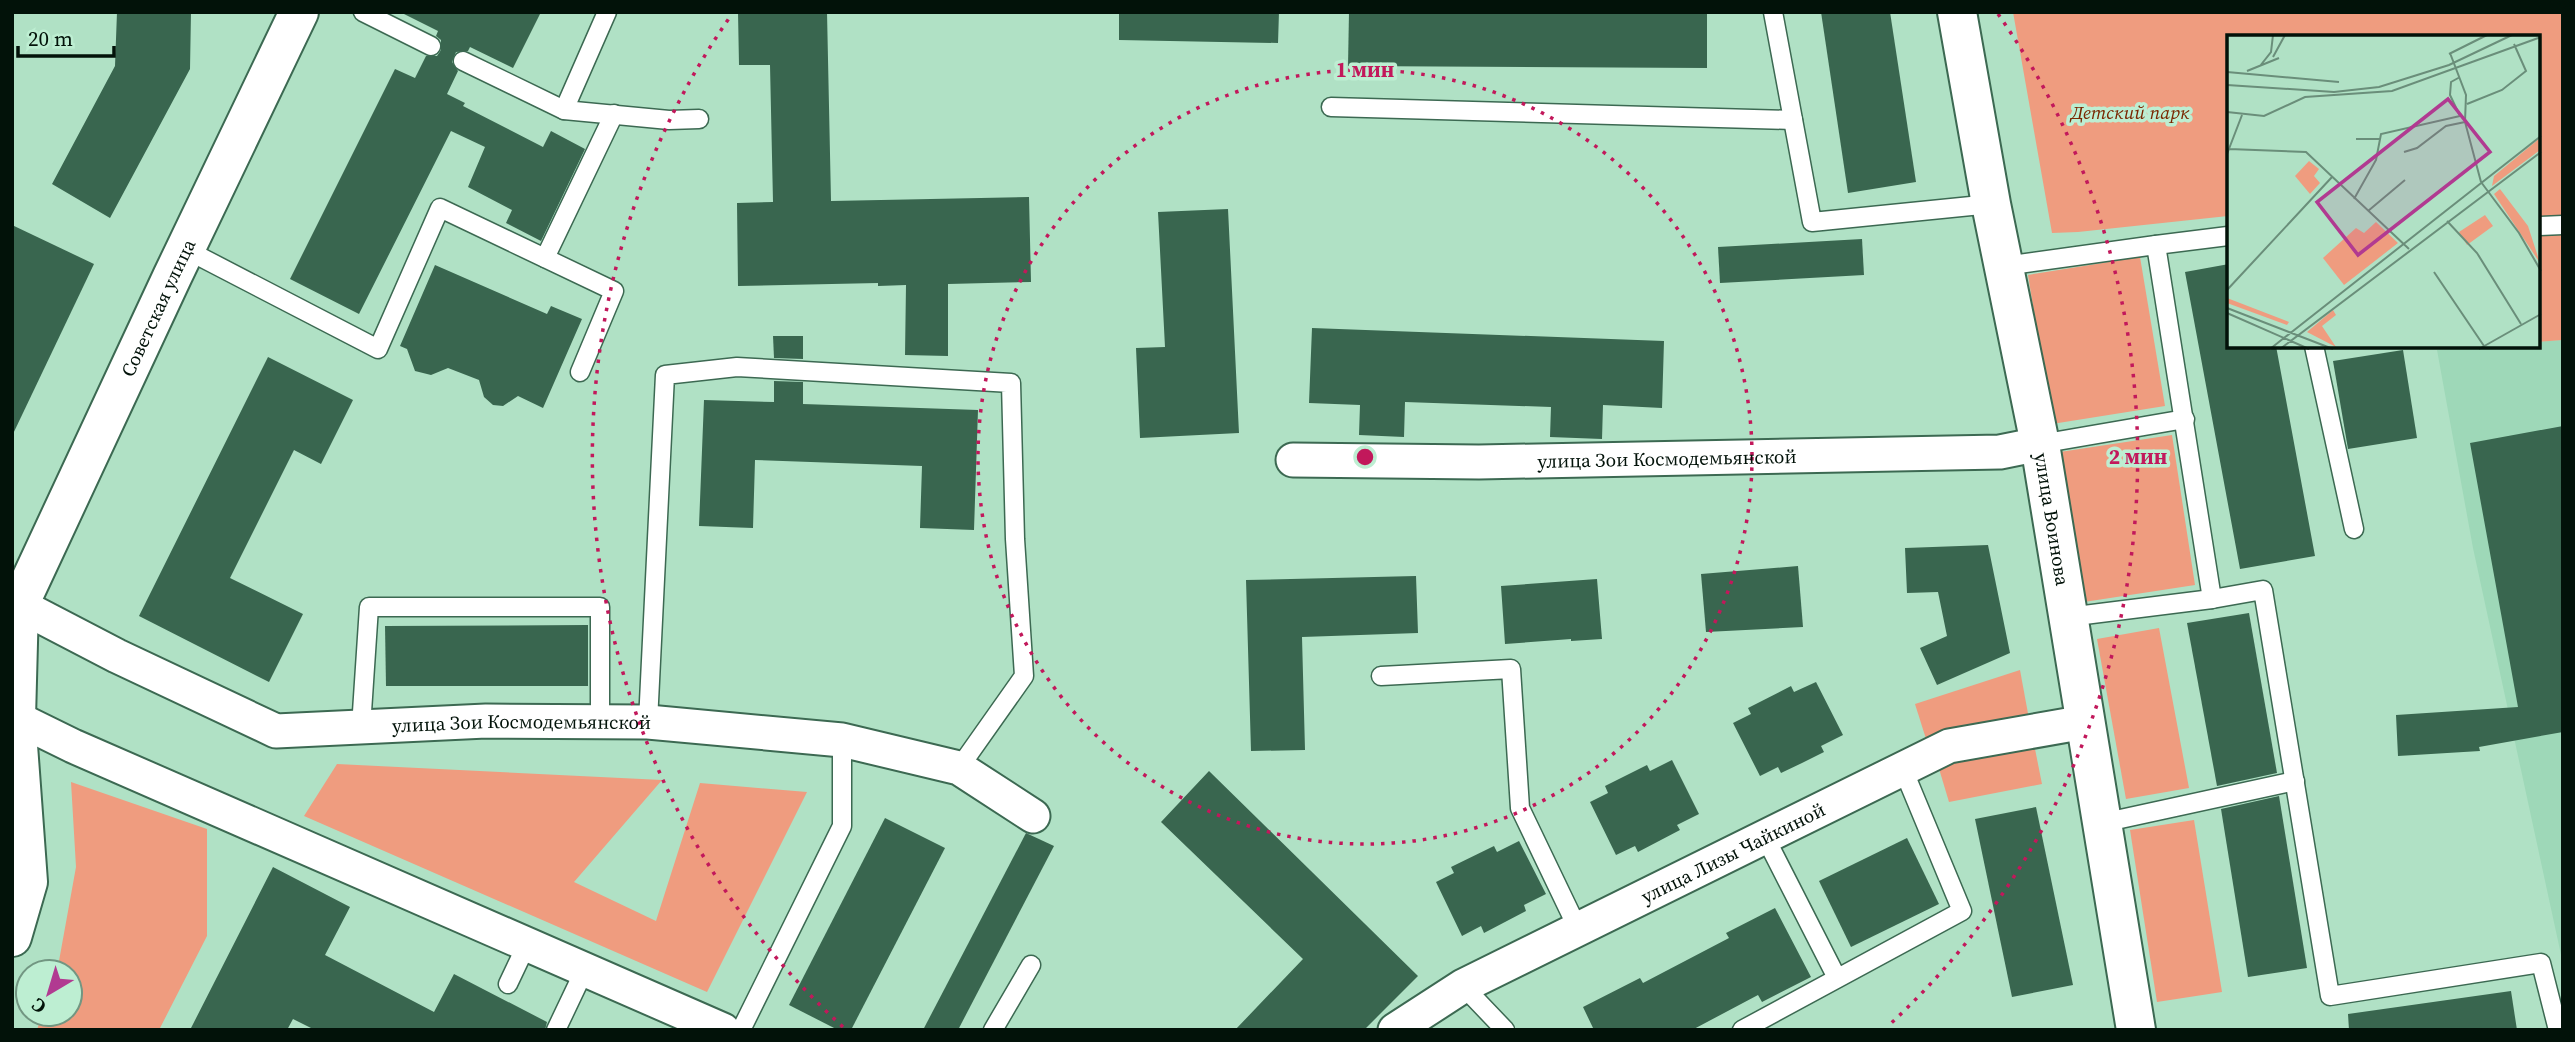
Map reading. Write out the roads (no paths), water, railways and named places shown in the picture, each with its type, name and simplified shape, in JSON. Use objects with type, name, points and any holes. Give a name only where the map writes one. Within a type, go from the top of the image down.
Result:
[{"type":"street","name":"Советская улица","points":[[12,936],[28,882],[16,718],[16,608],[299,12]]},
{"type":"street","name":"улица Воинова","points":[[1957,12],[1991,204],[2040,444],[2136,1030]]},
{"type":"street","name":"улица Зои Космодемьянской","points":[[1293,460],[1479,463],[1986,452],[2040,444]]},
{"type":"street","name":"улица Зои Космодемьянской","points":[[16,608],[276,731],[486,721],[600,721],[648,722],[842,740],[959,768],[1033,816]]},
{"type":"street","points":[[16,718],[72,746],[723,1030]]},
{"type":"street","name":"улица Лизы Чайкиной","points":[[1395,1030],[1463,986],[1949,746],[2085,722]]},
{"type":"street","points":[[12,829],[28,882]]},
{"type":"lane","points":[[363,12],[431,46]]},
{"type":"lane","points":[[564,110],[607,12]]},
{"type":"lane","points":[[1773,12],[1812,222],[1991,204]]},
{"type":"lane","points":[[463,61],[564,110],[669,120],[699,119]]},
{"type":"lane","points":[[1331,107],[1793,120]]},
{"type":"lane","points":[[545,258],[614,114]]},
{"type":"lane","points":[[186,249],[378,349],[440,208],[614,291],[580,372]]},
{"type":"lane","points":[[2540,226],[2563,225]]},
{"type":"lane","points":[[2004,266],[2227,236]]},
{"type":"lane","points":[[2156,245],[2212,599]]},
{"type":"lane","points":[[2314,348],[2354,529]]},
{"type":"lane","points":[[648,722],[665,375],[737,367],[1011,383],[1015,539],[1024,676],[959,768]]},
{"type":"lane","points":[[2040,444],[2185,419]]},
{"type":"lane","points":[[2068,617],[2263,590],[2330,996],[2541,963],[2558,1030]]},
{"type":"lane","points":[[361,727],[369,607],[600,607],[600,721]]},
{"type":"lane","points":[[1381,676],[1511,669],[1520,808],[1578,929]]},
{"type":"lane","points":[[741,1030],[842,826],[842,740]]},
{"type":"lane","points":[[1742,1030],[1962,911],[1903,769]]},
{"type":"lane","points":[[2102,823],[2295,781]]},
{"type":"lane","points":[[1765,838],[1837,978]]},
{"type":"lane","points":[[508,984],[527,944]]},
{"type":"lane","points":[[993,1030],[1031,965]]},
{"type":"lane","points":[[556,1030],[585,969]]},
{"type":"lane","points":[[1463,986],[1505,1030]]},
{"type":"park label","name":"Детский парк","points":[[2130,112]]}]
